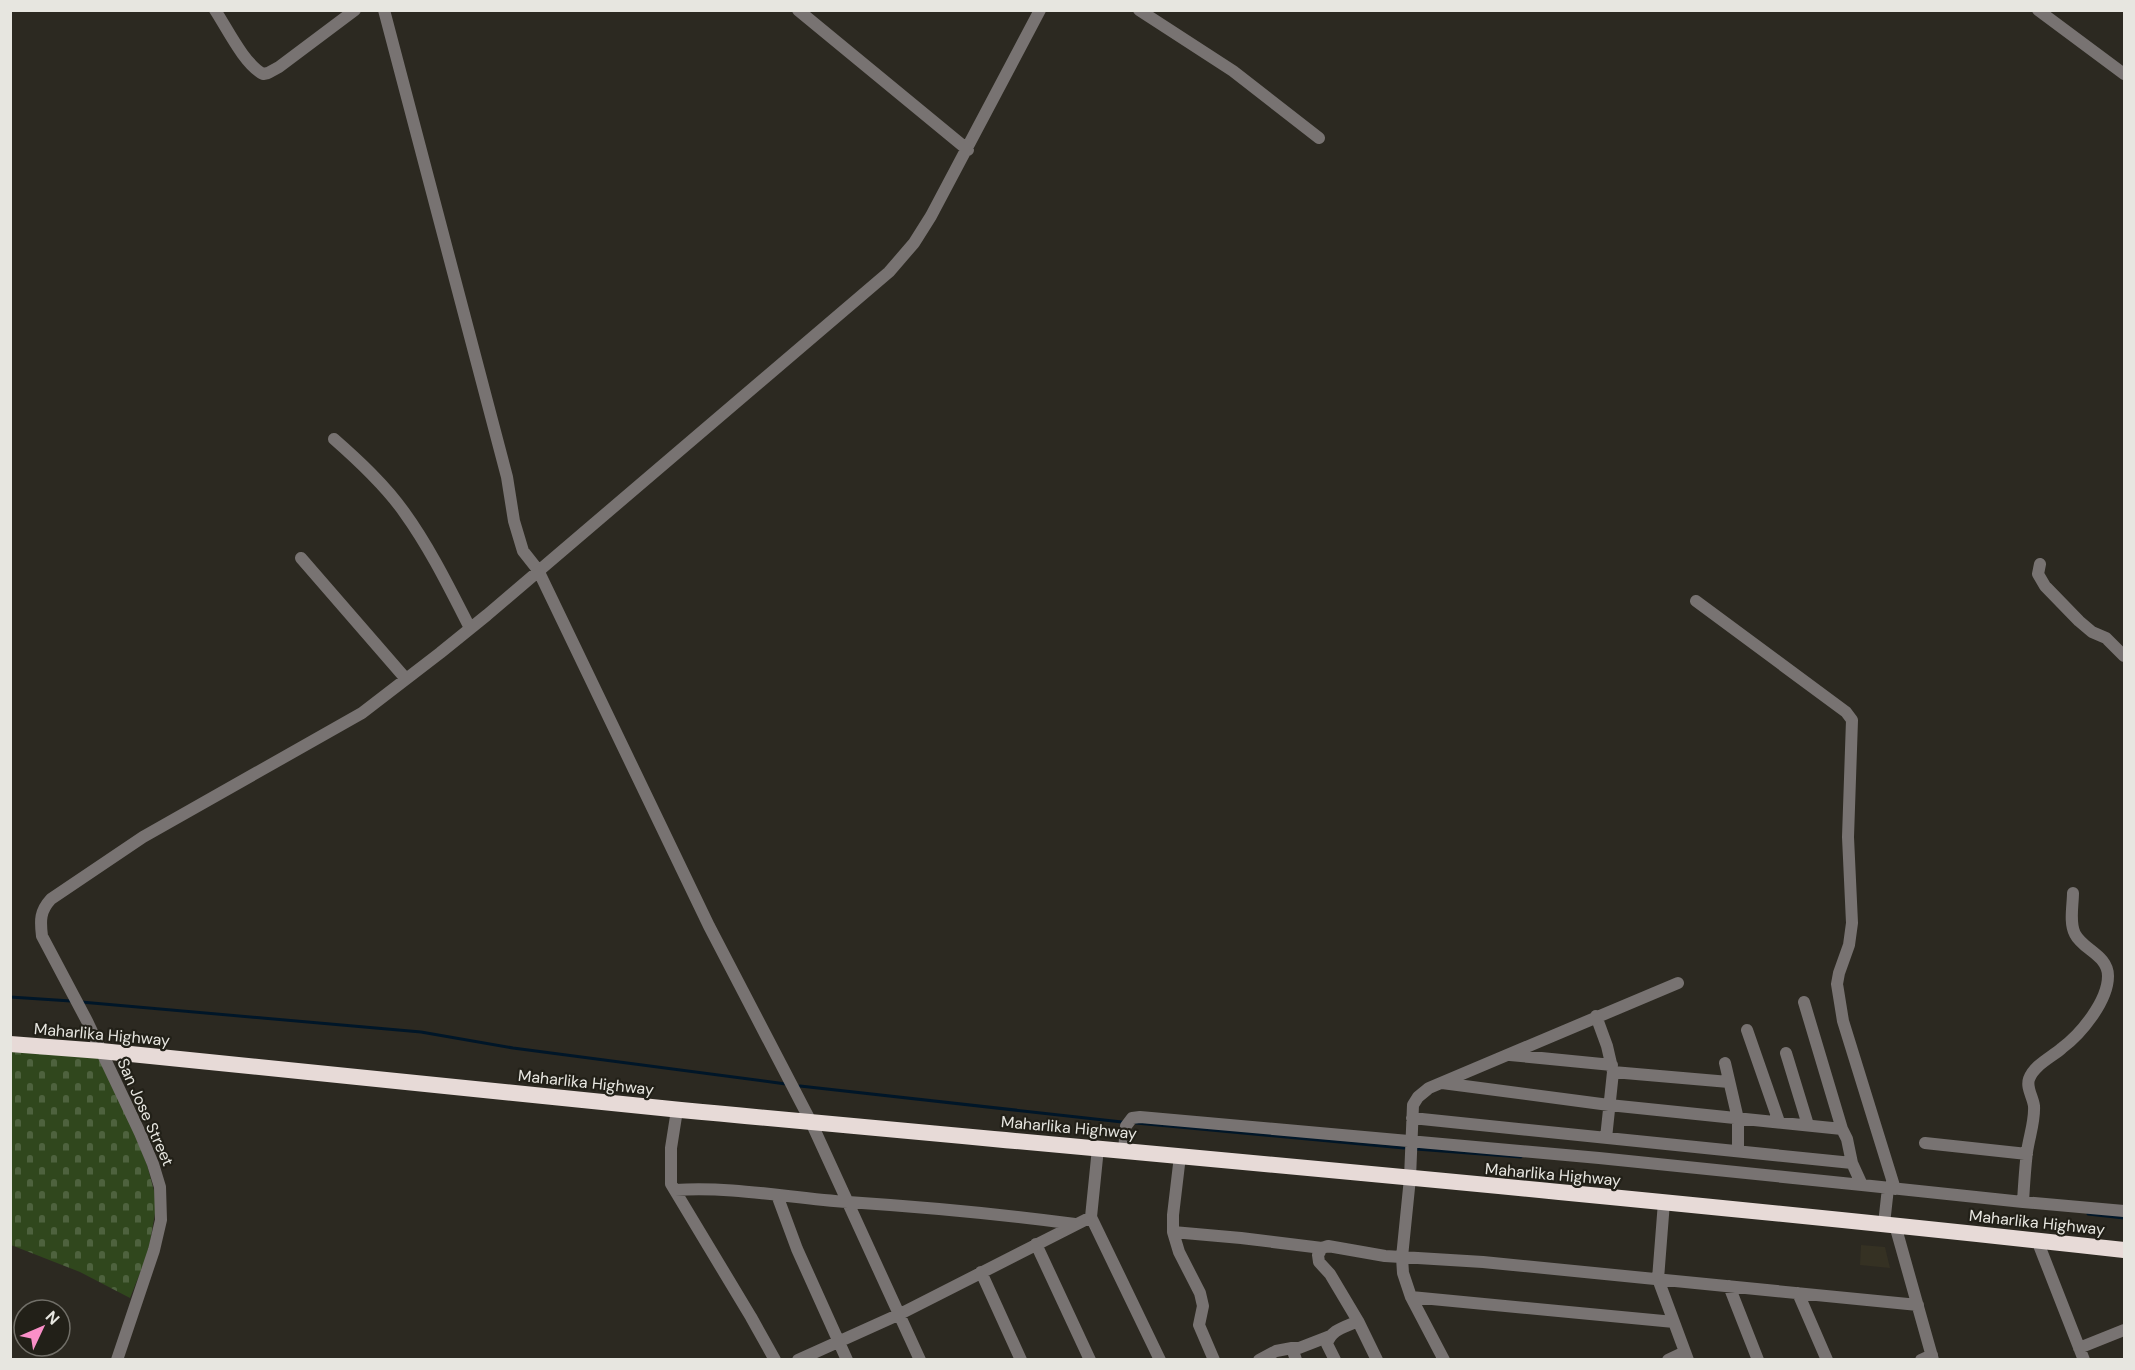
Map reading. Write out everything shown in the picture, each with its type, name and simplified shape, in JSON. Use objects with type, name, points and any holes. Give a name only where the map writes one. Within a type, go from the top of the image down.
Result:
[{"type":"highway","name":"Maharlika Highway","points":[[10,1044],[101,1051],[677,1110],[1664,1202],[2124,1250]]},
{"type":"street","points":[[215,10],[243,53],[263,74],[279,67],[355,10]]},
{"type":"street","points":[[384,10],[507,477],[514,521],[523,551],[538,570],[709,926],[811,1122],[850,1202],[920,1359]]},
{"type":"street","points":[[798,10],[968,150]]},
{"type":"street","name":"San Jose Street","points":[[117,1359],[154,1250],[161,1220],[160,1187],[140,1133],[42,936],[40,920],[45,906],[51,899],[143,837],[362,712],[406,679],[470,628],[889,272],[914,243],[968,150],[1040,10]]},
{"type":"street","points":[[1139,10],[1233,71],[1319,138]]},
{"type":"street","points":[[2038,10],[2124,74]]},
{"type":"street","points":[[334,439],[371,474],[404,511],[470,628]]},
{"type":"street","points":[[301,558],[406,679]]},
{"type":"street","points":[[2040,564],[2038,574],[2045,586],[2087,628],[2106,638],[2124,656]]},
{"type":"street","points":[[1696,601],[1846,712],[1852,720],[1848,837],[1852,923],[1849,945],[1837,984],[1843,1022],[1892,1189],[1890,1225],[1918,1305],[1929,1358]]},
{"type":"street","points":[[2023,1202],[2027,1154],[2034,1113],[2029,1079],[2037,1067],[2065,1047],[2087,1023],[2102,997],[2109,976],[2097,954],[2083,944],[2074,933],[2073,893]]},
{"type":"street","points":[[1444,1359],[1411,1297],[1403,1273],[1402,1257],[1410,1178],[1413,1105],[1418,1097],[1429,1088],[1678,983]]},
{"type":"street","points":[[1804,1002],[1842,1129],[1847,1138],[1852,1163],[1862,1185]]},
{"type":"street","points":[[1596,1016],[1612,1069],[1606,1138]]},
{"type":"street","points":[[1748,1030],[1779,1122]]},
{"type":"street","points":[[1786,1053],[1808,1125]]},
{"type":"street","points":[[1509,1055],[1729,1082]]},
{"type":"street","points":[[1725,1064],[1738,1119],[1738,1151]]},
{"type":"street","points":[[1442,1083],[1610,1105],[1842,1129]]},
{"type":"street","points":[[677,1110],[671,1148],[669,1173],[671,1184],[775,1359]]},
{"type":"street","points":[[1124,1151],[1126,1126],[1132,1119],[1140,1117],[1599,1158],[2124,1211]]},
{"type":"street","points":[[1412,1119],[1852,1163]]},
{"type":"street","points":[[1925,1143],[2027,1154]]},
{"type":"street","points":[[1098,1148],[1091,1217],[1160,1359]]},
{"type":"street","points":[[1180,1156],[1173,1232],[1179,1252],[1200,1293],[1203,1306],[1199,1325],[1214,1359]]},
{"type":"street","points":[[675,1190],[701,1188],[963,1210],[1075,1224]]},
{"type":"street","points":[[777,1196],[797,1249],[847,1359]]},
{"type":"street","points":[[1664,1202],[1658,1279],[1686,1356],[1668,1359]]},
{"type":"street","points":[[798,1359],[900,1314],[1091,1217]]},
{"type":"street","points":[[1173,1232],[1322,1248],[1328,1246],[1402,1257],[1483,1262],[1918,1305]]},
{"type":"street","points":[[2037,1240],[2082,1354],[2124,1330]]},
{"type":"street","points":[[1036,1244],[1090,1359]]},
{"type":"street","points":[[1322,1248],[1318,1255],[1319,1262],[1330,1274],[1359,1321],[1377,1359]]},
{"type":"street","points":[[981,1272],[1021,1359]]},
{"type":"street","points":[[1730,1286],[1758,1359]]},
{"type":"street","points":[[1798,1293],[1827,1359]]},
{"type":"street","points":[[1411,1297],[1674,1322]]},
{"type":"street","points":[[1259,1359],[1284,1348],[1294,1354],[1299,1348],[1359,1321]]},
{"type":"street","points":[[1330,1336],[1327,1344],[1335,1359]]},
{"type":"shaded area","points":[[1861,1245],[1885,1247],[1890,1268],[1860,1265]]},
{"type":"green space","points":[[10,1052],[98,1057],[128,1116],[147,1165],[157,1202],[148,1253],[130,1298],[80,1272],[11,1245]]},
{"type":"waterway","points":[[10,997],[71,1001]]},
{"type":"waterway","points":[[81,1002],[421,1032],[513,1048],[786,1084]]},
{"type":"waterway","points":[[800,1086],[1122,1122]]},
{"type":"waterway","points":[[1136,1123],[1404,1148]]},
{"type":"waterway","points":[[1416,1149],[1521,1157]]},
{"type":"waterway","points":[[2088,1214],[2124,1218]]}]
